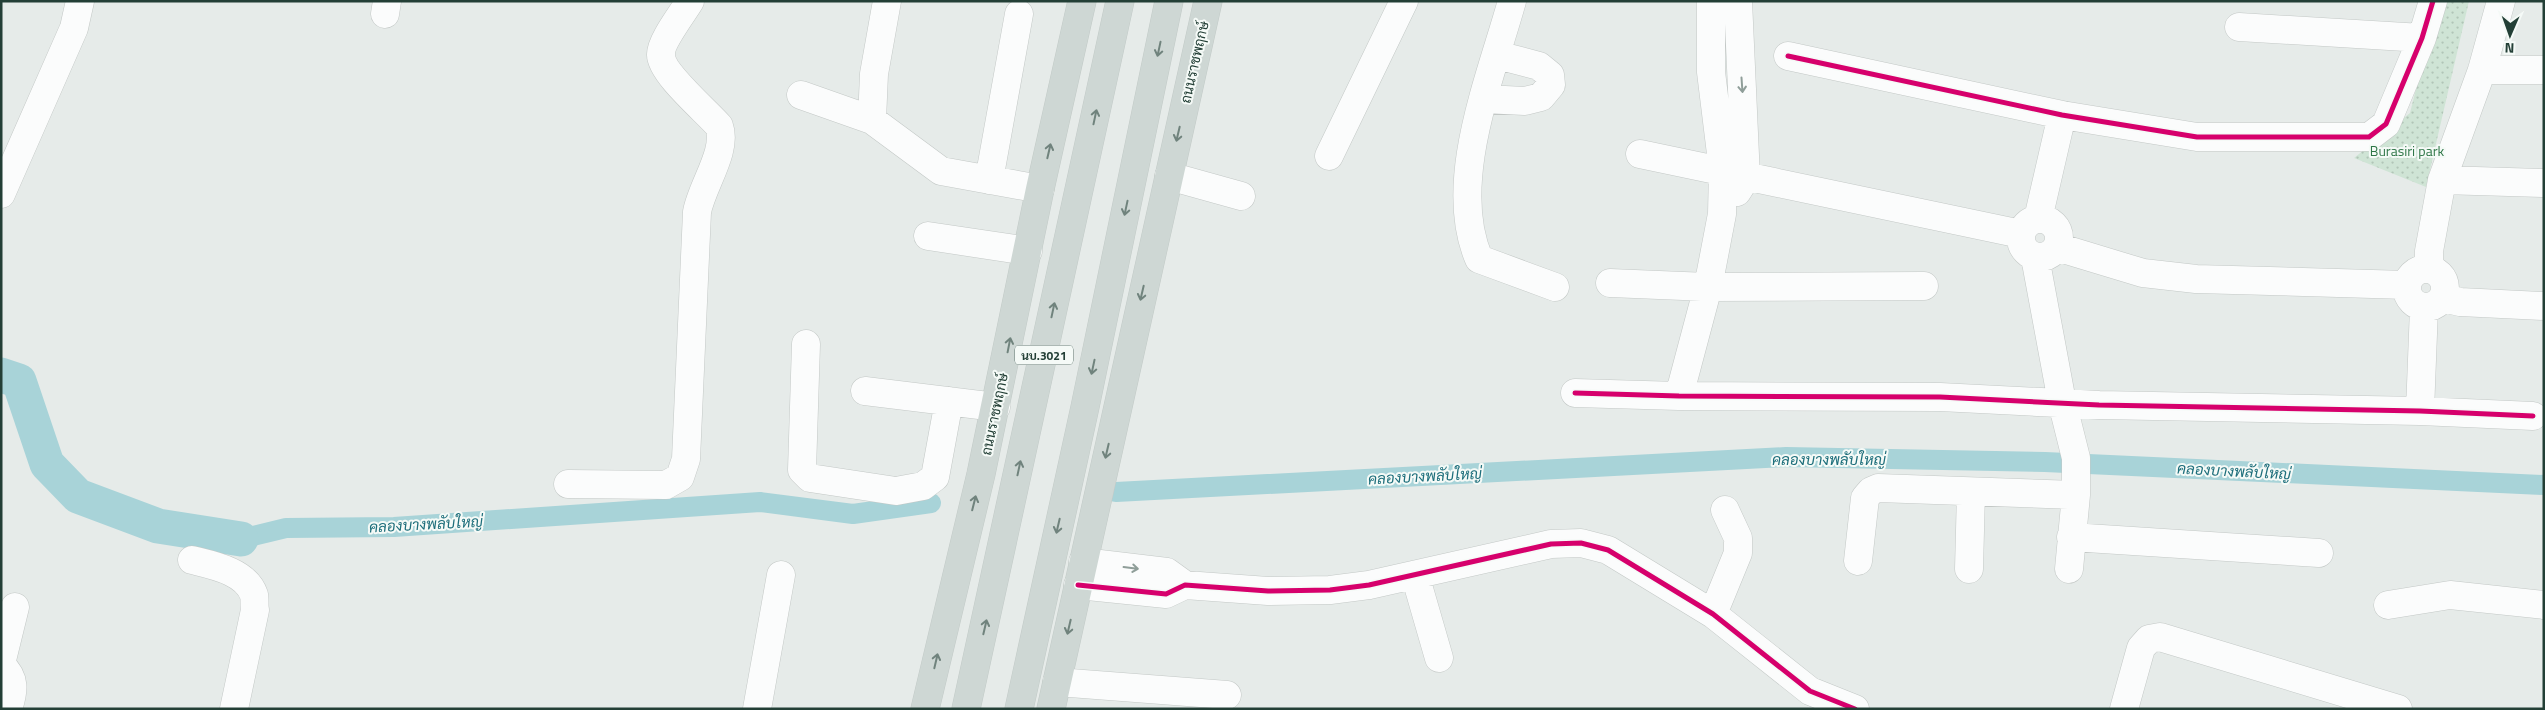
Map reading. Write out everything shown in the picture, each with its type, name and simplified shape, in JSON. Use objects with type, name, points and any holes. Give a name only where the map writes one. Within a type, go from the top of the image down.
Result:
[{"type":"main road","name":"ถนนราชพฤกษ์","points":[[925,709],[998,399],[1040,188],[1082,1]]},
{"type":"main road","name":"นบ.3021","points":[[966,709],[1120,1]]},
{"type":"main road","name":"นบ.3021","points":[[1019,709],[1085,407],[1169,1]]},
{"type":"main road","name":"ถนนราชพฤกษ์","points":[[1051,709],[1208,1]]},
{"type":"main road","points":[[995,582],[998,399]]},
{"type":"main road","points":[[1082,564],[1085,407]]},
{"type":"street","points":[[1,194],[74,28],[80,1]]},
{"type":"street","points":[[568,484],[666,485],[680,477],[686,459],[697,212],[700,199],[721,148],[722,136],[719,126],[665,69],[661,55],[662,46],[690,1]]},
{"type":"street","points":[[872,120],[874,74],[887,1]]},
{"type":"street","points":[[1329,156],[1404,1]]},
{"type":"street","points":[[1512,1],[1474,136],[1467,194],[1473,246],[1479,259],[1484,263],[1555,287]]},
{"type":"street","points":[[1711,1],[1711,72],[1735,174]]},
{"type":"street","points":[[1679,396],[1708,287],[1722,214],[1735,174],[1739,43],[1738,1]]},
{"type":"street","points":[[1788,56],[2062,115],[2197,137],[2369,137],[2386,124],[2422,38],[2433,1]]},
{"type":"street","points":[[2429,269],[2429,251],[2442,180],[2482,70],[2502,1]]},
{"type":"street","points":[[989,180],[1019,14]]},
{"type":"street","points":[[2239,26],[2422,38]]},
{"type":"street","points":[[1712,47],[1739,43]]},
{"type":"street","points":[[1484,99],[1525,101],[1541,97],[1551,86],[1550,75],[1539,66],[1497,55]]},
{"type":"street","points":[[2482,70],[2544,70]]},
{"type":"street","points":[[800,95],[872,120],[941,171],[1040,188]]},
{"type":"street","points":[[2062,115],[2030,226],[2020,240],[2025,251],[2046,252],[2143,273],[2196,279],[2407,286]]},
{"type":"street","points":[[1640,154],[1735,174],[2030,226]]},
{"type":"street","points":[[1169,176],[1241,196]]},
{"type":"street","points":[[2442,180],[2544,183]]},
{"type":"street","points":[[928,236],[1028,251]]},
{"type":"street","points":[[2046,252],[2062,402],[2076,458],[2076,495],[2069,569]]},
{"type":"street","points":[[2420,411],[2433,303],[2446,286],[2440,275],[2429,269],[2417,271],[2409,280],[2407,286],[2407,292],[2413,302],[2433,303],[2460,302],[2544,306]]},
{"type":"street","points":[[1610,283],[1708,287],[1924,286]]},
{"type":"street","points":[[806,344],[802,470],[810,478],[896,491],[923,486],[936,478],[949,401]]},
{"type":"street","points":[[865,391],[949,401],[998,399]]},
{"type":"street","points":[[1575,393],[1679,396],[1865,396],[2420,411],[2533,416]]},
{"type":"street","points":[[1858,562],[1865,498],[1871,491],[1878,488],[2076,495]]},
{"type":"street","points":[[1969,569],[1971,492]]},
{"type":"street","points":[[1713,614],[1738,553],[1738,538],[1725,510]]},
{"type":"street","points":[[2071,537],[2319,553]]},
{"type":"street","points":[[1082,564],[1167,572],[1185,585],[1268,591],[1330,590],[1369,585],[1551,544],[1581,543],[1608,550],[1713,614],[1810,691],[1855,709]]},
{"type":"street","points":[[192,560],[224,568],[245,581],[254,595],[254,610],[234,709]]},
{"type":"street","points":[[757,709],[781,575]]},
{"type":"street","points":[[1415,575],[1439,658]]},
{"type":"street","points":[[2388,605],[2450,595],[2544,605]]},
{"type":"street","points":[[8,709],[14,684],[7,670],[1,665],[15,607]]},
{"type":"street","points":[[2124,709],[2141,648],[2149,639],[2160,637],[2398,709]]},
{"type":"street","points":[[1057,682],[1226,695]]},
{"type":"green space","name":"Burasiri park","points":[[2438,1],[2469,1],[2426,187],[2354,158],[2410,113]]},
{"type":"waterway","name":"คลองบางพลับใหญ่","points":[[1,375],[19,381],[47,464],[78,496],[158,526],[241,539]]},
{"type":"waterway","name":"คลองบางพลับใหญ่","points":[[1116,492],[1786,457],[2045,462],[2544,485]]},
{"type":"waterway","name":"คลองบางพลับใหญ่","points":[[241,539],[286,528],[394,527],[760,502],[853,514],[931,503]]},
{"type":"cycle path","points":[[1788,56],[2062,115],[2197,137],[2369,137],[2386,124],[2422,38],[2433,1]]},
{"type":"cycle path","points":[[1575,393],[1679,396],[1940,397],[2099,405],[2420,411],[2533,416]]},
{"type":"cycle path","points":[[1078,585],[1166,594],[1185,585],[1268,591],[1330,590],[1369,585],[1551,544],[1581,543],[1608,550],[1713,614],[1810,691],[1855,709]]}]
